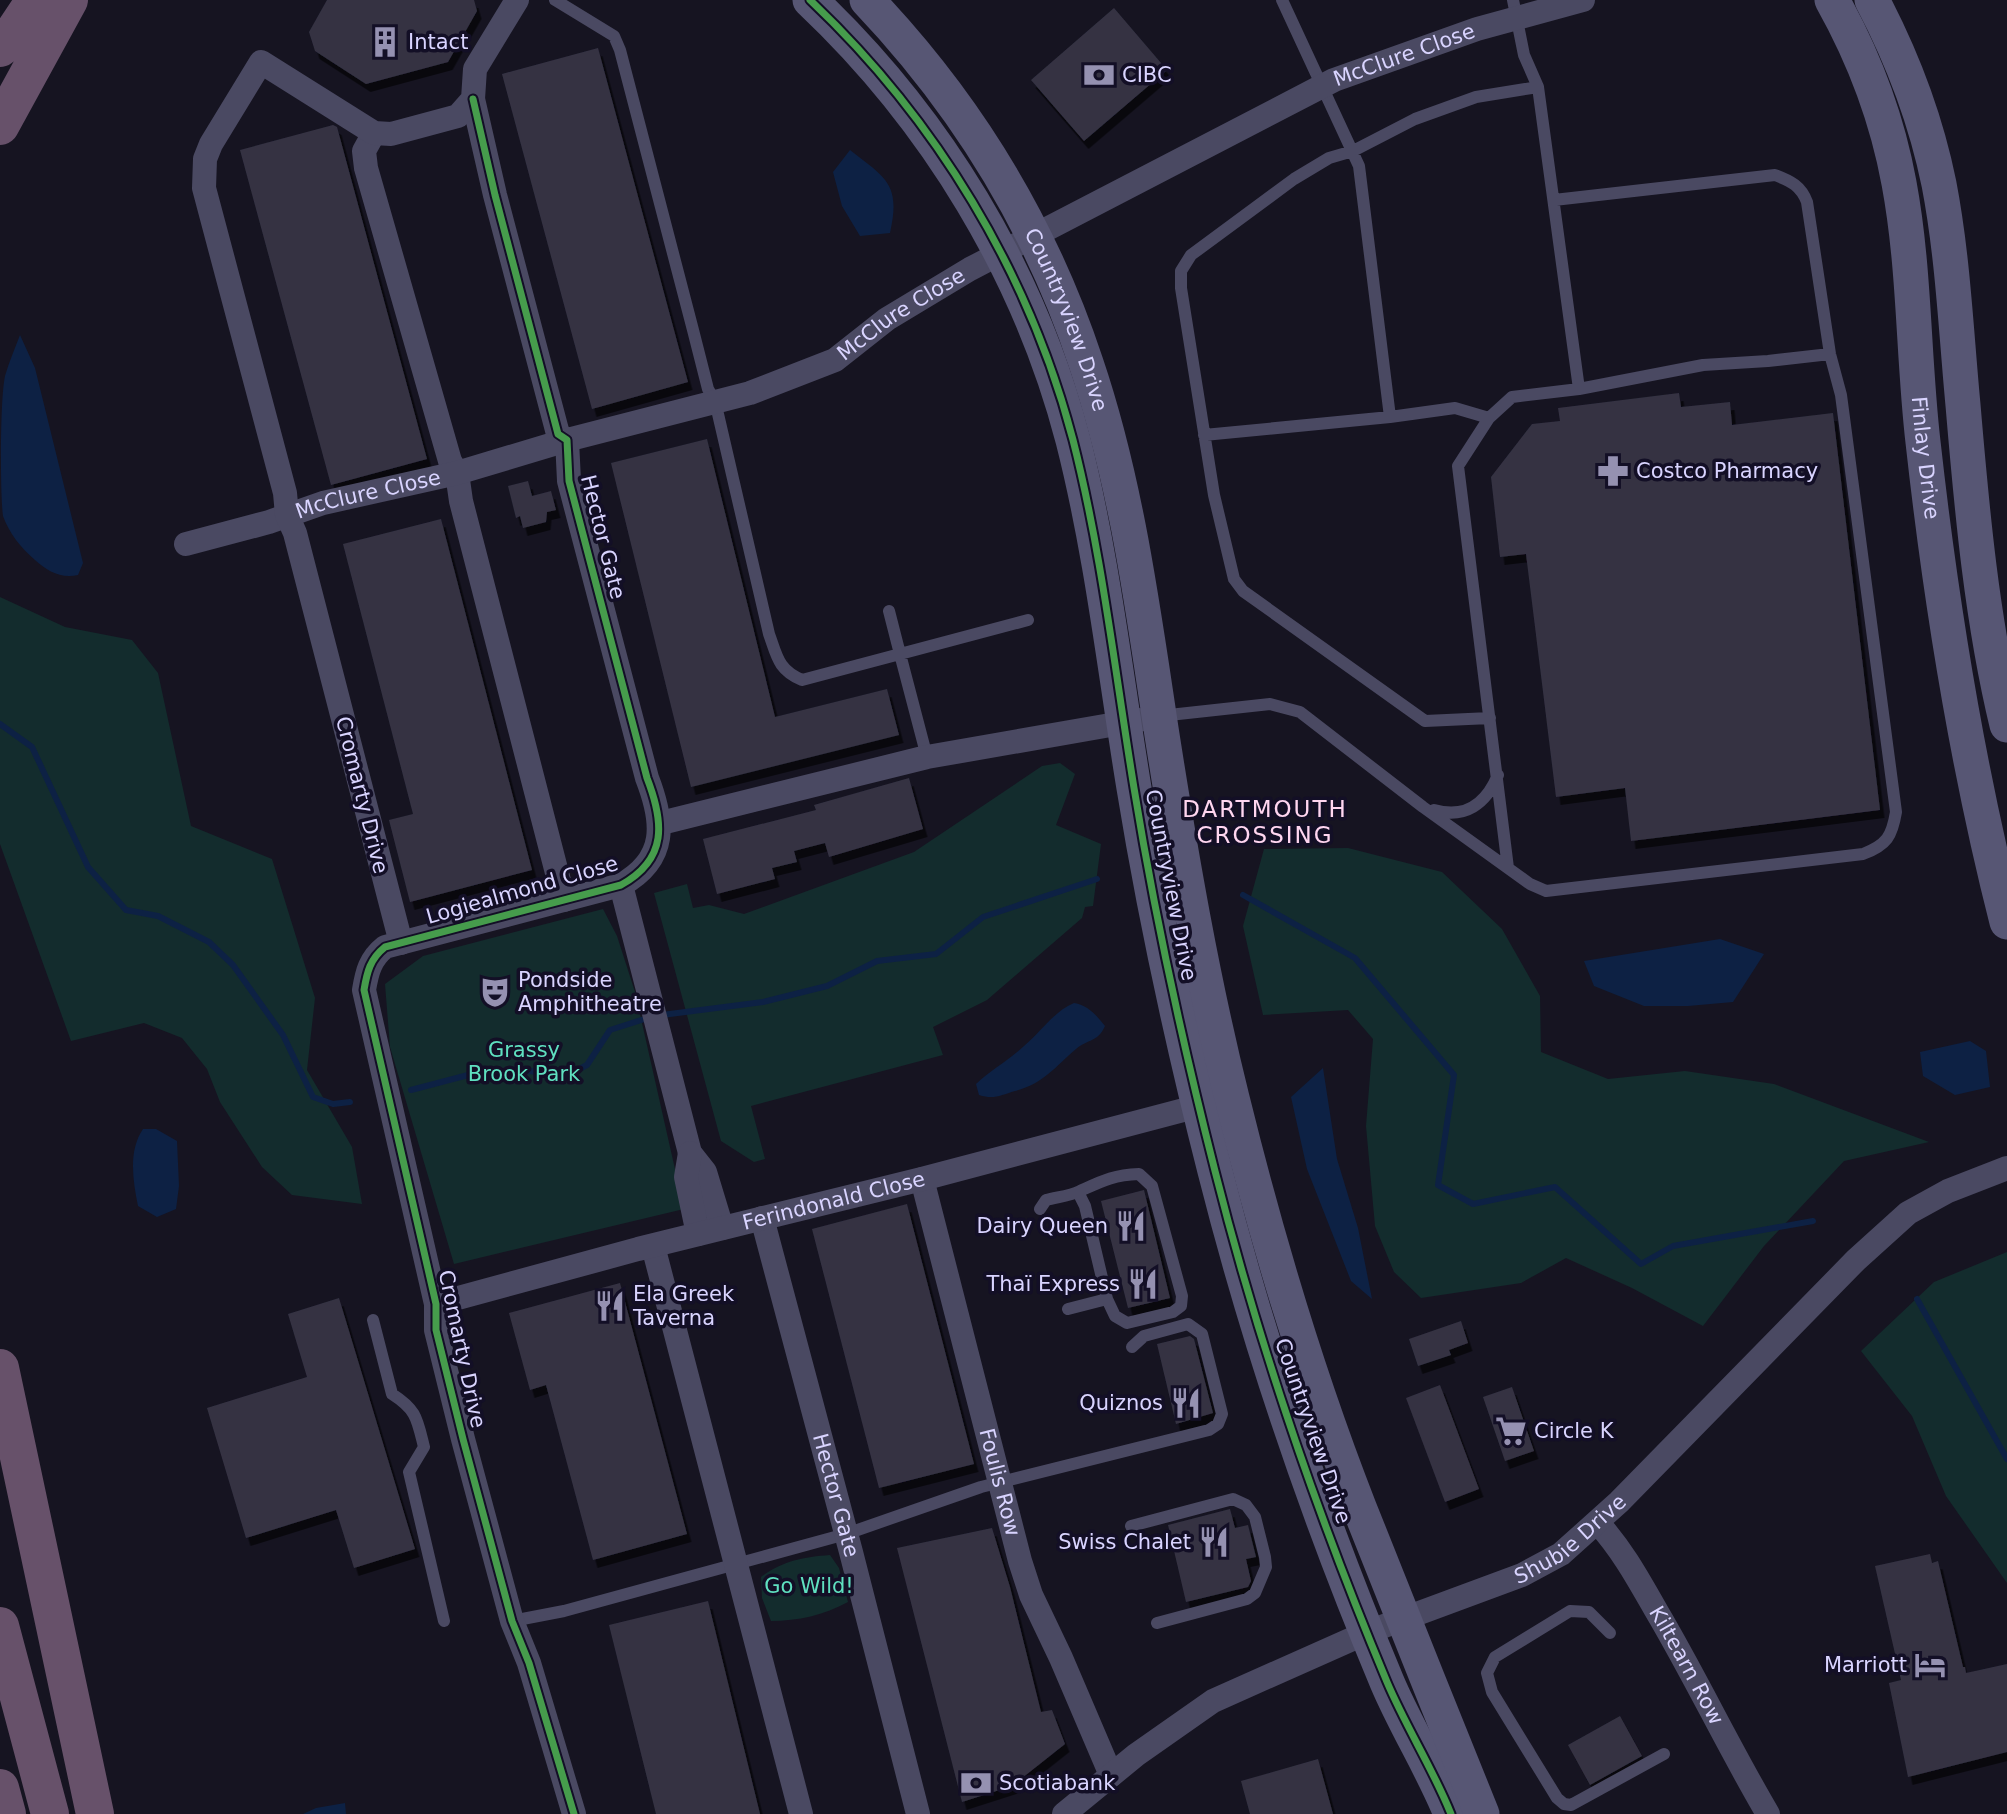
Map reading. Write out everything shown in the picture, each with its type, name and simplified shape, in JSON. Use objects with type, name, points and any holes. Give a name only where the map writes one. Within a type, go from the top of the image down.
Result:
[{"type":"highway","points":[[0,48],[7,42],[35,0]]},
{"type":"highway","points":[[0,125],[69,0]]},
{"type":"highway","points":[[0,1368],[60,1653],[96,1804]]},
{"type":"highway","points":[[0,1626],[50,1814]]},
{"type":"highway","points":[[0,1788],[7,1814]]},
{"type":"street","name":"Hector Gate","points":[[517,0],[475,69],[473,99],[498,207],[558,434],[567,440],[569,481],[661,823]]},
{"type":"street","name":"Countryview Drive","points":[[810,0],[862,51],[907,105],[947,162],[1002,252],[1042,342],[1073,439],[1092,528],[1157,917],[1198,1106],[1230,1227],[1273,1372],[1331,1537],[1388,1686],[1436,1778],[1451,1814]]},
{"type":"street","name":"Countryview Drive","points":[[867,0],[912,50],[958,108],[998,170],[1033,236],[1074,330],[1106,428],[1132,541],[1187,887],[1232,1097],[1278,1267],[1359,1507],[1482,1814]]},
{"type":"street","name":"McClure Close","points":[[186,544],[269,522],[323,503],[457,473],[567,440],[750,393],[835,360],[887,319],[940,286],[1323,86],[1464,34],[1515,9],[1583,0]]},
{"type":"street","name":"Finlay Drive","points":[[1832,0],[1870,79],[1899,184],[1909,256],[1923,439],[1946,623],[1966,734],[2007,922]]},
{"type":"street","name":"Finlay Drive","points":[[1872,0],[1907,76],[1938,182],[1950,256],[1966,451],[1980,568],[1994,666],[2007,725]]},
{"type":"street","name":"Cromarty Drive","points":[[374,133],[261,62],[211,144],[205,159],[204,188],[285,493],[287,515],[295,533],[401,943],[385,947],[376,954],[368,968],[364,990],[436,1304],[436,1330],[512,1621],[529,1663],[574,1814]]},
{"type":"street","points":[[473,99],[458,116],[449,120],[391,134],[374,133],[363,151],[450,461],[457,473],[461,501],[564,900]]},
{"type":"street","points":[[661,823],[927,757],[1159,716]]},
{"type":"street","name":"Logiealmond Close","points":[[401,943],[621,885],[646,864],[656,846],[661,823]]},
{"type":"street","points":[[621,885],[690,1153],[705,1172],[710,1231]]},
{"type":"street","name":"Ferindonald Close","points":[[436,1304],[1232,1097]]},
{"type":"street","name":"Shubie Drive","points":[[1064,1814],[1162,1736],[1213,1701],[1368,1632],[1522,1575],[1561,1554],[1598,1523],[1856,1260],[1908,1213],[1948,1191],[2007,1168]]},
{"type":"street","name":"Foulis Row","points":[[922,1179],[1031,1595],[1111,1775]]},
{"type":"street","name":"Hector Gate","points":[[762,1218],[918,1814]]},
{"type":"street","points":[[653,1246],[735,1564],[758,1640],[801,1814]]},
{"type":"street","name":"Kiltearn Row","points":[[1598,1523],[1620,1547],[1685,1659],[1768,1814]]},
{"type":"street","points":[[1414,1739],[1424,1791],[1432,1814]]},
{"type":"lane","points":[[555,0],[614,36],[620,50],[708,389],[715,401],[769,634],[778,660],[787,674],[802,680],[1028,620]]},
{"type":"lane","points":[[1282,0],[1359,166],[1390,417]]},
{"type":"lane","points":[[1515,9],[1524,55],[1538,87],[1579,389]]},
{"type":"lane","points":[[1490,718],[1424,721],[1243,591],[1234,579],[1214,495],[1181,288],[1181,271],[1191,255],[1294,179],[1329,158],[1353,151],[1415,119],[1476,97],[1538,87]]},
{"type":"lane","points":[[1159,716],[1270,704],[1300,712],[1423,807],[1530,884],[1546,891],[1863,854],[1879,848],[1893,832],[1896,812],[1841,396],[1830,354],[1807,202],[1803,191],[1793,181],[1775,175],[1554,200]]},
{"type":"lane","points":[[1508,868],[1458,466],[1489,418],[1512,397],[1579,389],[1703,365],[1768,362],[1830,354]]},
{"type":"lane","points":[[1204,436],[1455,408],[1489,418]]},
{"type":"lane","points":[[889,611],[927,757]]},
{"type":"lane","points":[[1423,807],[1449,814],[1474,808],[1493,787],[1498,774]]},
{"type":"lane","points":[[1040,1209],[1046,1200],[1078,1192],[1094,1183],[1123,1174],[1139,1174],[1152,1186],[1182,1296],[1181,1306],[1173,1312],[1127,1323],[1115,1316],[1107,1299],[1085,1206],[1078,1192]]},
{"type":"lane","points":[[1068,1309],[1107,1299]]},
{"type":"lane","points":[[373,1320],[392,1394],[407,1403],[416,1417],[424,1447],[409,1472],[444,1621]]},
{"type":"lane","points":[[512,1621],[564,1611],[846,1535],[973,1490],[1209,1430],[1218,1424],[1222,1414],[1202,1334],[1188,1324],[1144,1336],[1132,1347]]},
{"type":"lane","points":[[1131,1526],[1233,1499],[1245,1505],[1255,1517],[1265,1567],[1255,1593],[1247,1599],[1157,1623]]},
{"type":"lane","points":[[1610,1633],[1589,1612],[1570,1611],[1495,1657],[1487,1673],[1492,1692],[1557,1798],[1564,1804],[1571,1805],[1664,1754]]},
{"type":"green space","points":[[0,597],[65,627],[132,640],[158,673],[191,826],[272,859],[315,998],[307,1070],[352,1147],[362,1204],[292,1195],[262,1167],[220,1102],[207,1069],[182,1038],[144,1023],[71,1041],[0,844]]},
{"type":"green space","points":[[1060,763],[1075,774],[1056,825],[1101,844],[1093,906],[1085,907],[1082,918],[987,1000],[933,1027],[943,1055],[751,1106],[765,1159],[754,1162],[721,1141],[654,893],[687,884],[693,908],[709,905],[744,914],[914,852],[1042,766]]},
{"type":"green space","points":[[1348,848],[1442,872],[1502,929],[1540,996],[1541,1052],[1608,1079],[1685,1071],[1774,1084],[1929,1142],[1844,1161],[1764,1246],[1703,1326],[1632,1288],[1566,1258],[1521,1283],[1421,1298],[1394,1272],[1375,1226],[1366,1126],[1373,1039],[1348,1010],[1263,1015],[1243,926],[1264,849]]},
{"type":"green space","name":"Grassy Brook Park","points":[[603,909],[617,936],[635,992],[684,1209],[454,1264],[390,1047],[385,984],[423,956]]},
{"type":"green space","points":[[2007,1252],[2007,1583],[1946,1496],[1912,1416],[1861,1351],[1934,1282]]},
{"type":"green space","name":"Go Wild!","points":[[830,1555],[839,1568],[848,1602],[811,1616],[771,1621],[762,1598],[761,1577],[794,1561]]},
{"type":"water","points":[[850,150],[888,184],[893,203],[890,233],[860,236],[842,206],[833,172]]},
{"type":"water","points":[[20,335],[35,368],[83,563],[78,575],[60,575],[40,564],[16,540],[3,516],[3,388]]},
{"type":"water","points":[[1720,939],[1764,954],[1733,1002],[1644,1006],[1594,986],[1584,961]]},
{"type":"water","points":[[1074,1003],[1088,1009],[1105,1026],[1096,1038],[1080,1046],[1048,1074],[1025,1088],[997,1096],[979,1095],[976,1084],[1018,1051],[1060,1011]]},
{"type":"water","points":[[1970,1041],[1986,1051],[1990,1087],[1955,1095],[1923,1076],[1920,1052]]},
{"type":"water","points":[[1323,1068],[1337,1159],[1358,1228],[1372,1299],[1351,1281],[1307,1169],[1291,1097]]},
{"type":"water","points":[[143,1129],[156,1129],[177,1141],[179,1186],[176,1209],[157,1217],[138,1206],[133,1166],[135,1147]]},
{"type":"water","points":[[345,1803],[346,1814],[303,1814],[316,1808]]},
{"type":"building","name":"Intact","points":[[327,0],[474,0],[477,11],[448,62],[366,84],[315,51],[309,32]]},
{"type":"building","name":"CIBC","points":[[1114,8],[1167,70],[1084,141],[1031,80]]},
{"type":"building","points":[[598,48],[688,382],[592,409],[502,74]]},
{"type":"building","points":[[333,125],[337,127],[427,459],[331,485],[240,150]]},
{"type":"building","points":[[1679,393],[1681,407],[1730,402],[1732,425],[1833,413],[1880,810],[1631,841],[1625,788],[1556,797],[1526,554],[1500,557],[1491,477],[1532,424],[1560,421],[1558,408]]},
{"type":"building","points":[[707,439],[775,717],[887,689],[899,735],[691,787],[611,463]]},
{"type":"building","points":[[528,481],[532,496],[551,491],[556,510],[547,512],[546,522],[523,528],[520,516],[516,518],[508,486]]},
{"type":"building","points":[[441,519],[532,870],[410,902],[389,820],[413,814],[343,544]]},
{"type":"building","points":[[909,778],[923,829],[829,857],[825,843],[794,851],[797,862],[772,868],[775,879],[717,894],[703,839],[816,810],[814,805]]},
{"type":"building","points":[[1144,1190],[1170,1298],[1128,1308],[1101,1201]]},
{"type":"building","points":[[907,1204],[974,1464],[879,1488],[812,1229]]},
{"type":"building","points":[[620,1283],[687,1534],[593,1560],[546,1385],[530,1390],[509,1313]]},
{"type":"building","points":[[339,1298],[415,1549],[354,1568],[336,1510],[246,1538],[207,1408],[307,1377],[288,1314]]},
{"type":"building","points":[[1461,1321],[1468,1343],[1449,1350],[1451,1355],[1418,1366],[1409,1339]]},
{"type":"building","points":[[1190,1336],[1194,1339],[1213,1413],[1176,1424],[1157,1344]]},
{"type":"building","points":[[1440,1385],[1479,1489],[1445,1502],[1406,1398]]},
{"type":"building","name":"Circle K","points":[[1512,1387],[1534,1451],[1505,1461],[1483,1397]]},
{"type":"building","name":"Swiss Chalet","points":[[1230,1509],[1235,1528],[1248,1525],[1256,1557],[1246,1559],[1251,1581],[1248,1587],[1186,1602],[1168,1525]]},
{"type":"building","points":[[992,1528],[1010,1587],[1041,1712],[1052,1710],[1065,1744],[1012,1786],[962,1802],[897,1548]]},
{"type":"building","name":"Marriott","points":[[1930,1554],[1932,1563],[1938,1561],[1966,1673],[2007,1664],[2007,1752],[1908,1777],[1889,1683],[1901,1680],[1875,1566]]},
{"type":"building","points":[[708,1601],[760,1814],[656,1814],[609,1625]]},
{"type":"building","points":[[1620,1716],[1642,1756],[1590,1785],[1568,1745]]},
{"type":"building","points":[[1318,1759],[1333,1814],[1250,1814],[1241,1781]]},
{"type":"waterway","points":[[0,724],[32,747],[88,867],[126,910],[158,916],[209,942],[233,965],[283,1035],[313,1097],[333,1104],[350,1102]]},
{"type":"waterway","points":[[662,1015],[763,1002],[827,986],[877,961],[936,954],[983,917],[1097,879]]},
{"type":"waterway","points":[[1243,895],[1355,958],[1454,1075],[1438,1185],[1473,1204],[1555,1187],[1641,1264],[1673,1246],[1813,1221]]},
{"type":"waterway","points":[[411,1090],[472,1074],[505,1075],[530,1071],[564,1077],[587,1065],[610,1030],[651,1017]]},
{"type":"waterway","points":[[1917,1299],[2007,1459]]},
{"type":"cycle path","points":[[810,0],[856,46],[898,95],[937,147],[1004,258],[1031,317],[1054,378],[1073,440],[1092,526],[1160,933],[1232,1236],[1271,1366],[1337,1557],[1387,1682],[1451,1814]]},
{"type":"cycle path","points":[[473,99],[495,195],[558,434],[567,440],[569,481],[657,810],[658,838],[647,863],[621,885],[385,947],[370,966],[364,990],[436,1304],[436,1330],[463,1439],[512,1621],[529,1663],[574,1814]]},
{"type":"place","name":"Intact","points":[[385,42]]},
{"type":"place","name":"CIBC","points":[[1099,75]]},
{"type":"place","name":"Costco Pharmacy","points":[[1613,471]]},
{"type":"place","name":"Pondside Amphitheatre","points":[[495,992]]},
{"type":"place","name":"Dairy Queen","points":[[1131,1226]]},
{"type":"place","name":"Thaï Express","points":[[1143,1284]]},
{"type":"place","name":"Ela Greek Taverna","points":[[610,1306]]},
{"type":"place","name":"Quiznos","points":[[1186,1403]]},
{"type":"place","name":"Circle K","points":[[1511,1431]]},
{"type":"place","name":"Swiss Chalet","points":[[1214,1542]]},
{"type":"place","name":"Marriott","points":[[1930,1665]]},
{"type":"place","name":"Scotiabank","points":[[976,1783]]},
{"type":"district","name":"DARTMOUTH CROSSING","points":[[1265,822]]}]
